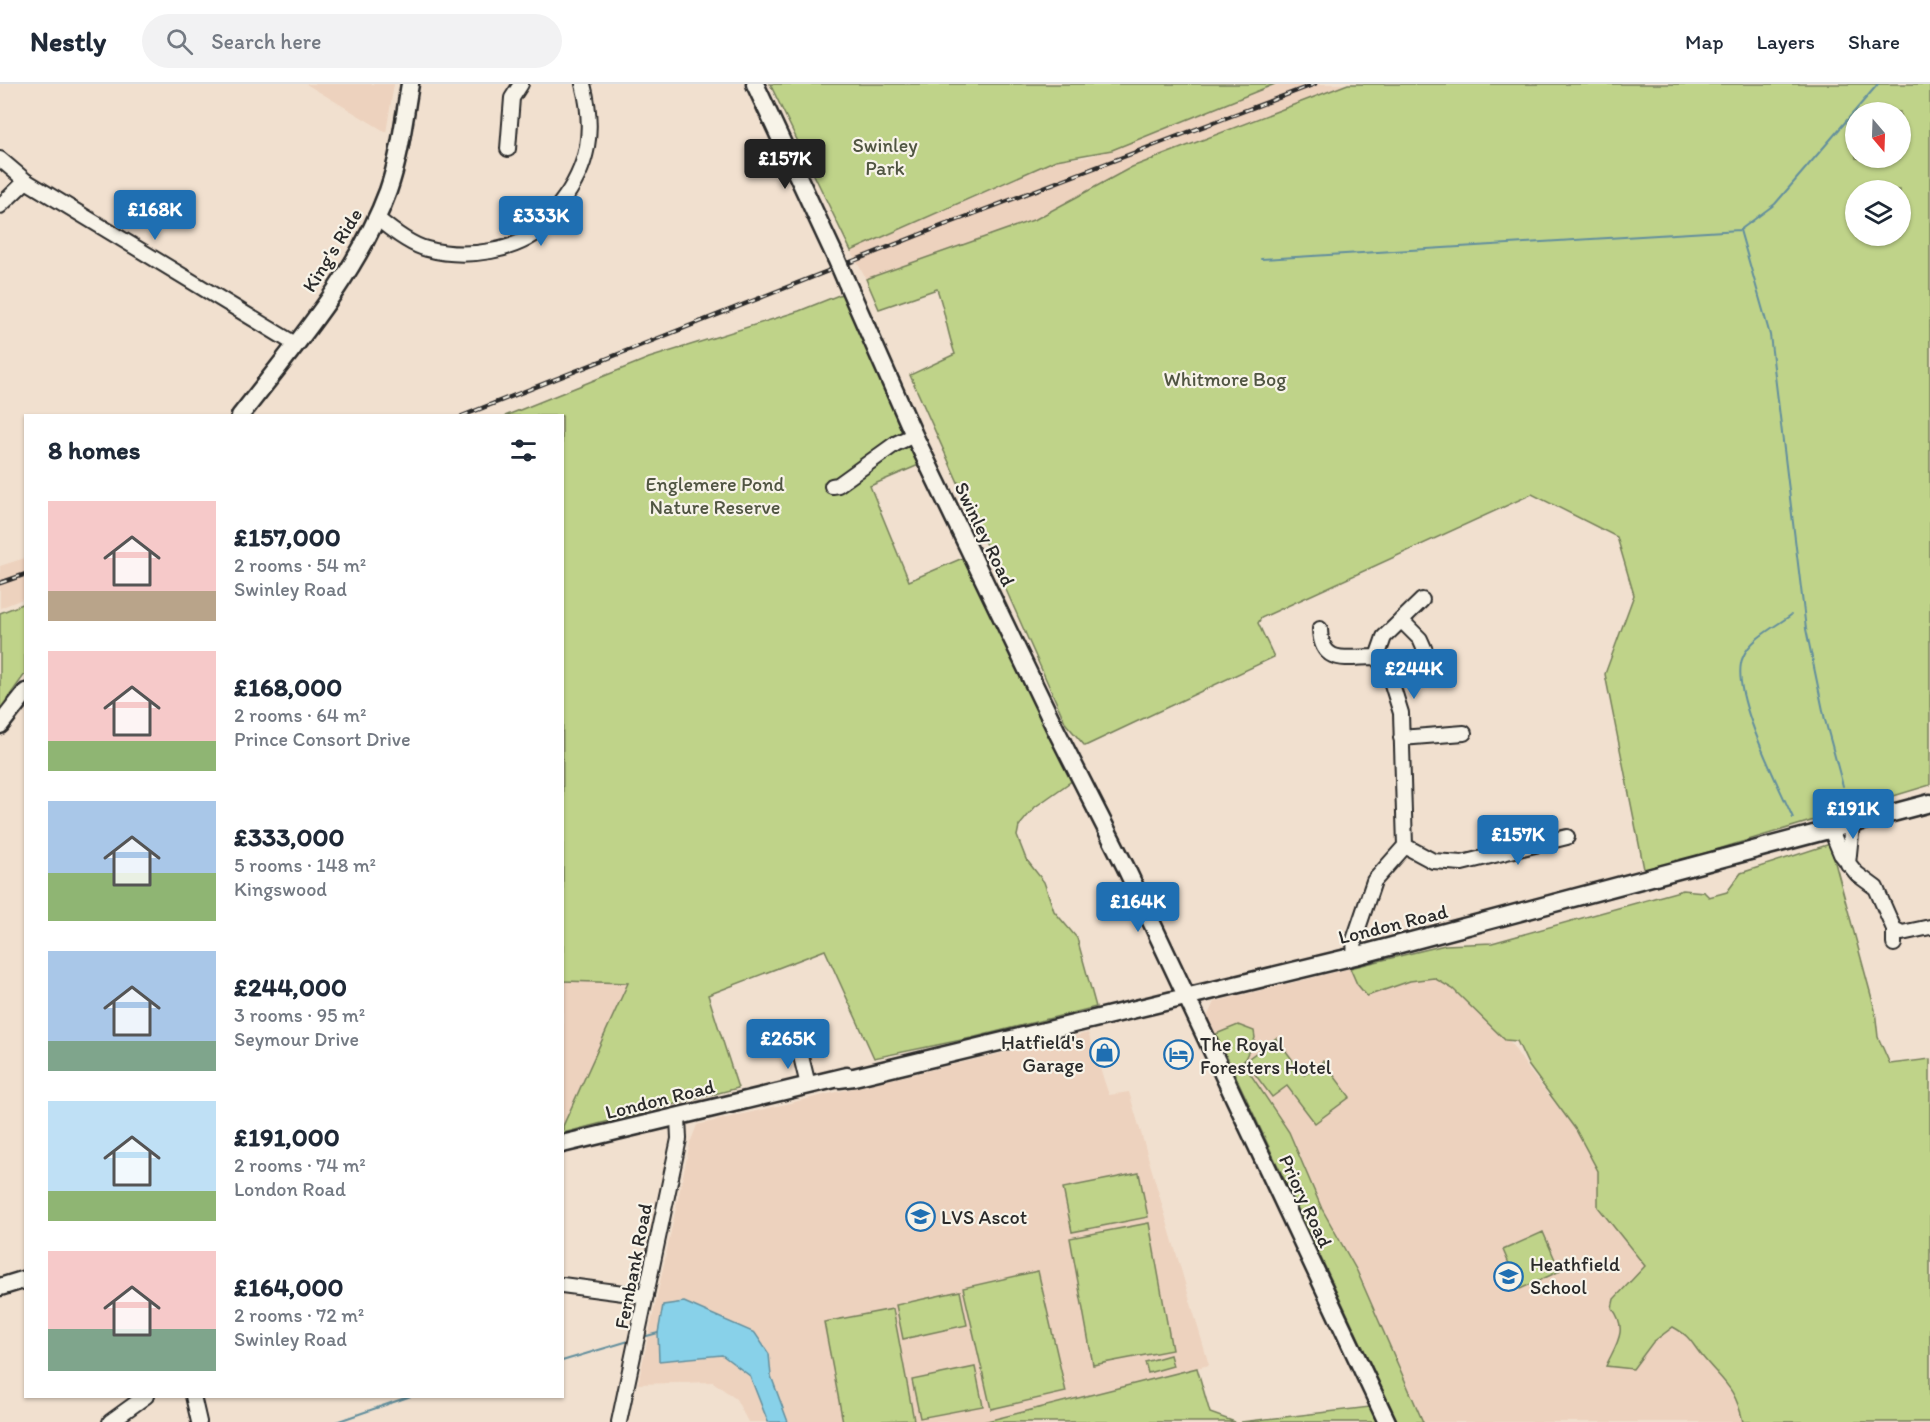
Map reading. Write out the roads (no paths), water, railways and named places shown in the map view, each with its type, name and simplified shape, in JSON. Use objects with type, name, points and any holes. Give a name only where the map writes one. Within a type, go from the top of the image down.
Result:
[{"type":"main road","name":"King's Ride","points":[[242,414],[296,344],[362,247],[377,218],[393,176],[410,84]]},
{"type":"main road","name":"Swinley Road","points":[[755,84],[836,258],[914,435],[1187,997]]},
{"type":"main road","points":[[0,724],[24,694]]},
{"type":"main road","name":"London Road","points":[[564,1144],[1355,956],[1930,803]]},
{"type":"main road","name":"Priory Road","points":[[1187,997],[1387,1422]]},
{"type":"main road","points":[[0,1287],[24,1280]]},
{"type":"street","points":[[508,149],[512,98],[521,84]]},
{"type":"street","points":[[377,218],[426,249],[494,253],[538,231],[573,189],[578,177],[589,134],[589,104],[583,84]]},
{"type":"street","points":[[0,159],[26,181],[296,344]]},
{"type":"street","points":[[0,206],[26,181]]},
{"type":"street","points":[[832,486],[838,485],[895,444],[914,435]]},
{"type":"street","points":[[1355,956],[1354,939],[1374,881],[1406,846],[1398,699],[1377,657],[1384,637],[1422,600]]},
{"type":"street","points":[[1401,620],[1420,639],[1431,664]]},
{"type":"street","points":[[1320,629],[1320,641],[1334,657],[1349,660],[1377,657]]},
{"type":"street","points":[[1401,738],[1464,734]]},
{"type":"street","points":[[1848,864],[1851,824]]},
{"type":"street","points":[[1831,830],[1848,864],[1876,888],[1894,929],[1894,944]]},
{"type":"street","points":[[1406,846],[1433,861],[1462,863],[1567,837]]},
{"type":"street","points":[[1894,929],[1902,933],[1930,927]]},
{"type":"street","points":[[799,1048],[808,1085]]},
{"type":"street","name":"Fernbank Road","points":[[619,1422],[679,1139],[678,1117]]},
{"type":"street","points":[[564,1286],[646,1296]]},
{"type":"street","points":[[110,1422],[143,1398]]},
{"type":"street","points":[[194,1398],[199,1422]]},
{"type":"water","points":[[684,1302],[755,1333],[769,1354],[771,1376],[788,1422],[768,1422],[750,1376],[722,1355],[659,1361],[658,1333],[663,1305]]},
{"type":"waterway","points":[[1261,259],[1740,230],[1775,204],[1878,84]]},
{"type":"waterway","points":[[1740,230],[1770,335],[1806,629],[1825,720],[1843,786]]},
{"type":"waterway","points":[[1791,615],[1752,644],[1743,657],[1740,672],[1743,691],[1757,738],[1793,818]]},
{"type":"waterway","points":[[643,1337],[658,1333]]},
{"type":"waterway","points":[[564,1360],[632,1340]]},
{"type":"waterway","points":[[336,1422],[405,1398]]},
{"type":"railway","points":[[467,414],[939,227],[1315,84]]},
{"type":"railway","points":[[0,583],[24,575]]},
{"type":"place","name":"Hatfield's Garage","points":[[1105,1053]]},
{"type":"place","name":"The Royal Foresters Hotel","points":[[1179,1055]]},
{"type":"place","name":"LVS Ascot","points":[[920,1217]]},
{"type":"place","name":"Heathfield School","points":[[1509,1276]]},
{"type":"park label","name":"Swinley Park","points":[[885,156]]},
{"type":"park label","name":"Whitmore Bog","points":[[1225,379]]},
{"type":"park label","name":"Englemere Pond Nature Reserve","points":[[715,496]]}]
